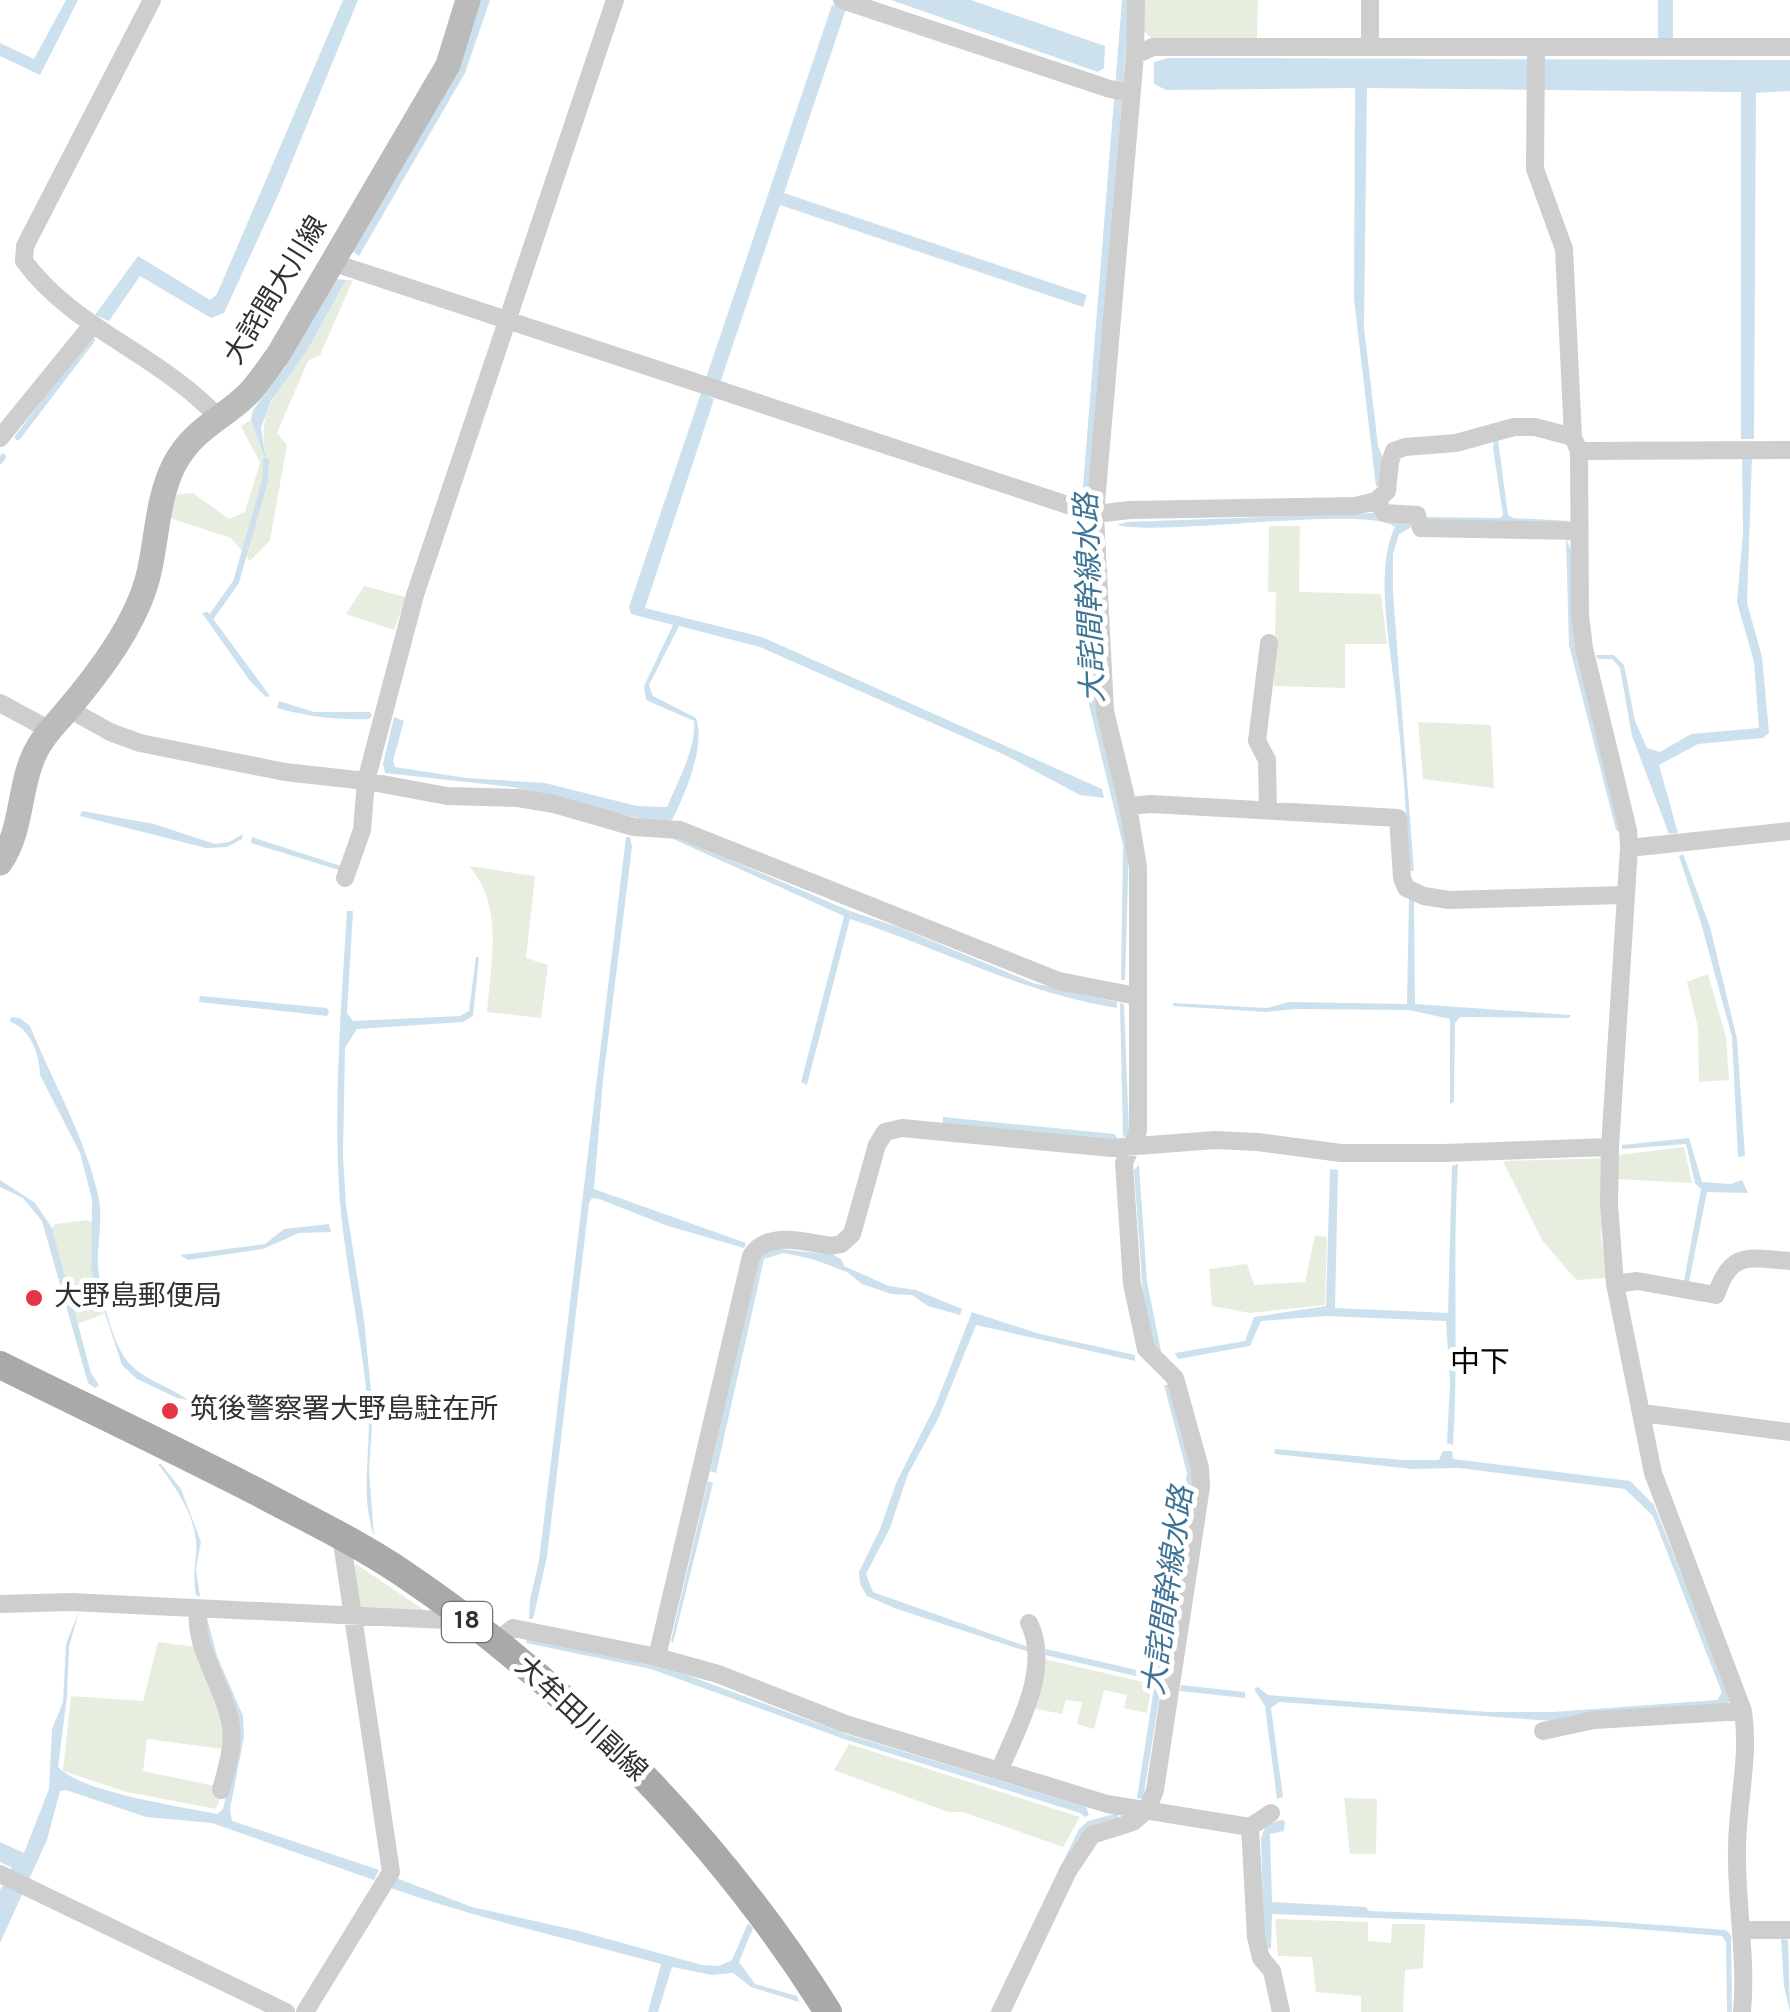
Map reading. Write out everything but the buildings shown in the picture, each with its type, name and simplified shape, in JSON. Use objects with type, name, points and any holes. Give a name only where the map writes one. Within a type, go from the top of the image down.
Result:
[{"type":"main road","name":"大詫間大川線","points":[[0,863],[13,842],[26,772],[48,729],[112,651],[137,608],[152,566],[165,486],[175,463],[192,439],[249,394],[278,355],[448,65],[468,0]]},
{"type":"main road","name":"大牟田川副線","points":[[0,1366],[341,1536],[404,1574],[495,1642],[605,1738],[702,1844],[768,1923],[828,2012]]},
{"type":"street","points":[[345,878],[362,830],[366,781],[415,595],[615,0]]},
{"type":"street","points":[[842,0],[1110,89],[1130,92]]},
{"type":"street","points":[[1001,2012],[1068,1871],[1092,1835],[1133,1822],[1146,1810],[1154,1790],[1202,1487],[1175,1378],[1146,1349],[1124,1196],[1124,1164],[1138,1131],[1126,994],[1138,868],[1105,711],[1088,512],[1136,55],[1136,0]]},
{"type":"street","points":[[1370,0],[1370,47]]},
{"type":"street","points":[[147,2],[25,246],[24,261],[43,288],[182,384],[218,416]]},
{"type":"street","points":[[1536,47],[1536,169],[1564,249],[1584,648],[1628,830],[1610,1147],[1610,1244],[1652,1474],[1743,1712],[1747,1737],[1736,1874],[1742,1930],[1742,2012]]},
{"type":"street","points":[[1136,55],[1154,48],[1790,47]]},
{"type":"street","points":[[331,262],[1088,512],[1354,506],[1376,501],[1387,491],[1394,451],[1456,443],[1514,427],[1535,426],[1576,444],[1790,450]]},
{"type":"street","points":[[0,438],[92,325]]},
{"type":"street","points":[[1376,501],[1385,513],[1417,515],[1421,528],[1578,531]]},
{"type":"street","points":[[1268,643],[1257,741],[1266,760],[1268,810]]},
{"type":"street","points":[[0,702],[48,729]]},
{"type":"street","points":[[68,709],[140,743],[285,772],[447,796],[518,798],[634,827],[680,830],[1060,981],[1126,994]]},
{"type":"street","points":[[1128,806],[1398,818],[1402,878],[1406,888],[1424,896],[1449,900],[1624,895]]},
{"type":"street","points":[[1629,848],[1790,831]]},
{"type":"street","points":[[658,1657],[751,1256],[757,1246],[769,1240],[831,1246],[841,1244],[852,1234],[877,1144],[885,1132],[902,1128],[1112,1148],[1215,1140],[1342,1153],[1444,1154],[1610,1147]]},
{"type":"street","points":[[1615,1284],[1636,1281],[1716,1295],[1724,1272],[1734,1261],[1790,1261]]},
{"type":"street","points":[[1642,1413],[1790,1432]]},
{"type":"street","points":[[305,2012],[391,1872],[341,1536]]},
{"type":"street","points":[[0,1604],[71,1602],[466,1621]]},
{"type":"street","points":[[198,1609],[196,1628],[230,1720],[232,1745],[221,1790]]},
{"type":"street","points":[[999,1772],[1023,1716],[1037,1661],[1037,1639],[1029,1623]]},
{"type":"street","points":[[495,1642],[513,1628],[658,1657],[718,1674],[843,1723],[1106,1804],[1250,1827],[1271,1813]]},
{"type":"street","points":[[1543,1730],[1594,1720],[1743,1712]]},
{"type":"street","points":[[1250,1827],[1256,1936],[1261,1958],[1277,1985],[1281,2012]]},
{"type":"street","points":[[3,1876],[286,2012]]},
{"type":"street","points":[[1742,1930],[1790,1930]]},
{"type":"green space","points":[[1143,0],[1258,0],[1257,40],[1152,39],[1141,28]]},
{"type":"green space","points":[[346,280],[353,280],[320,355],[308,361],[277,433],[287,445],[270,540],[250,561],[231,538],[170,518],[172,495],[193,493],[229,519],[245,512],[260,463],[241,426],[251,420],[265,454],[268,408],[308,349]]},
{"type":"green space","points":[[1269,526],[1300,526],[1299,592],[1381,594],[1387,644],[1345,644],[1345,688],[1274,686],[1276,593],[1268,591]]},
{"type":"green space","points":[[364,586],[406,597],[394,630],[346,614]]},
{"type":"green space","points":[[1418,722],[1491,725],[1494,788],[1423,779]]},
{"type":"green space","points":[[469,866],[535,876],[526,958],[548,965],[541,1018],[487,1012],[491,917],[480,882]]},
{"type":"green space","points":[[1708,974],[1726,1037],[1729,1080],[1699,1082],[1698,1028],[1687,982]]},
{"type":"green space","points":[[1684,1147],[1692,1183],[1617,1179],[1618,1155]]},
{"type":"green space","points":[[1606,1158],[1601,1237],[1609,1278],[1576,1280],[1542,1240],[1503,1161]]},
{"type":"green space","points":[[92,1222],[91,1271],[104,1314],[77,1324],[52,1228],[55,1224]]},
{"type":"green space","points":[[1315,1235],[1327,1237],[1325,1305],[1250,1313],[1212,1306],[1209,1269],[1247,1264],[1254,1285],[1305,1282]]},
{"type":"green space","points":[[356,1564],[424,1610],[360,1612],[351,1569]]},
{"type":"green space","points":[[158,1642],[197,1647],[225,1723],[223,1749],[147,1739],[143,1771],[224,1788],[216,1809],[127,1792],[63,1771],[71,1696],[143,1701]]},
{"type":"green space","points":[[1044,1659],[1152,1684],[1147,1713],[1124,1708],[1127,1695],[1104,1690],[1094,1729],[1077,1724],[1082,1702],[1066,1700],[1062,1714],[1032,1708]]},
{"type":"green space","points":[[849,1744],[1080,1817],[1063,1847],[963,1812],[948,1812],[834,1770]]},
{"type":"green space","points":[[1344,1798],[1377,1799],[1376,1854],[1350,1854]]},
{"type":"green space","points":[[1275,1919],[1368,1922],[1368,1941],[1391,1943],[1392,1924],[1425,1924],[1423,1968],[1405,1970],[1403,2012],[1361,2012],[1361,1996],[1316,1992],[1312,1957],[1278,1956]]},
{"type":"water","points":[[66,0],[78,0],[40,75],[0,56],[0,43],[34,59]]},
{"type":"water","points":[[343,0],[358,0],[279,193],[224,313],[211,318],[140,276],[109,321],[95,315],[138,256],[210,300],[217,294]]},
{"type":"water","points":[[480,0],[490,0],[465,73],[359,256],[351,250]]},
{"type":"water","points":[[891,0],[971,0],[1105,46],[1104,68],[1098,72]]},
{"type":"water","points":[[1122,0],[1130,0],[1090,501],[1082,499]]},
{"type":"water","points":[[1658,0],[1673,0],[1673,40],[1658,40]]},
{"type":"water","points":[[832,5],[846,9],[784,193],[1087,295],[1083,307],[780,205],[720,383],[706,378]]},
{"type":"water","points":[[1169,58],[1790,60],[1790,91],[1756,93],[1754,439],[1741,439],[1741,92],[1367,88],[1364,327],[1378,446],[1383,458],[1380,485],[1376,487],[1354,299],[1355,88],[1166,90],[1154,84],[1154,62]]},
{"type":"water","points":[[336,279],[346,280],[307,351],[271,401],[261,428],[266,461],[251,420],[253,410],[286,366]]},
{"type":"water","points":[[701,393],[714,399],[645,608],[762,637],[1102,789],[1104,798],[1080,795],[1005,755],[760,647],[679,626],[649,685],[653,696],[696,718],[698,729],[693,770],[672,820],[646,820],[513,787],[385,773],[383,764],[394,717],[404,721],[393,761],[395,767],[466,778],[545,783],[637,806],[667,807],[689,754],[694,721],[646,700],[644,686],[673,625],[631,614],[629,607]]},
{"type":"water","points":[[1498,440],[1508,515],[1570,521],[1428,522],[1426,517],[1503,515],[1493,448]]},
{"type":"water","points":[[1742,457],[1752,457],[1747,603],[1762,657],[1769,733],[1763,738],[1698,744],[1659,765],[1678,833],[1669,834],[1632,736],[1620,668],[1612,659],[1598,659],[1596,655],[1614,655],[1624,665],[1635,721],[1647,748],[1660,752],[1691,734],[1759,728],[1754,662],[1737,602],[1743,532]]},
{"type":"water","points":[[1373,513],[1412,523],[1399,534],[1393,554],[1393,593],[1414,871],[1409,870],[1386,612],[1385,566],[1395,527],[1347,519],[1141,528],[1117,525]]},
{"type":"water","points":[[1081,519],[1085,519],[1098,706],[1129,846],[1125,980],[1121,980],[1123,845],[1089,705]]},
{"type":"water","points":[[1566,538],[1571,551],[1574,643],[1621,833],[1616,830],[1569,645]]},
{"type":"water","points":[[208,612],[270,696],[266,697],[250,681],[202,613]]},
{"type":"water","points":[[279,701],[314,712],[372,715],[369,719],[311,716],[277,708]]},
{"type":"water","points":[[82,811],[154,824],[215,844],[243,834],[242,839],[227,847],[206,848],[80,816]]},
{"type":"water","points":[[252,837],[341,866],[339,870],[251,843]]},
{"type":"water","points":[[626,837],[630,837],[632,847],[603,1080],[594,1189],[746,1243],[744,1248],[668,1226],[599,1199],[592,1198],[589,1203],[547,1557],[533,1619],[529,1619],[539,1561]]},
{"type":"water","points":[[677,837],[1033,983],[1117,1002],[1117,1008],[1015,981],[850,919],[807,1085],[801,1082],[844,916],[671,838]]},
{"type":"water","points":[[1683,854],[1710,927],[1737,1039],[1745,1156],[1738,1157],[1732,1037],[1679,856]]},
{"type":"water","points":[[1409,899],[1414,900],[1415,1004],[1571,1015],[1460,1017],[1455,1023],[1454,1102],[1450,1104],[1450,1019],[1409,1010],[1266,1012],[1173,1006],[1267,1008],[1289,1002],[1407,1004]]},
{"type":"water","points":[[347,911],[353,911],[347,1013],[353,1021],[460,1016],[469,1011],[479,957],[473,1016],[463,1022],[357,1029],[345,1048],[343,1155],[373,1411],[369,1470],[374,1536],[367,1503],[368,1407],[338,1166]]},
{"type":"water","points":[[200,996],[327,1008],[329,1012],[327,1016],[199,1002]]},
{"type":"water","points":[[1120,1003],[1124,1004],[1129,1132],[1123,1138]]},
{"type":"water","points":[[11,1017],[30,1026],[78,1132],[93,1176],[100,1206],[99,1278],[122,1354],[150,1379],[188,1400],[137,1379],[122,1365],[91,1271],[92,1199],[80,1153],[40,1075],[32,1043],[23,1030],[10,1022]]},
{"type":"water","points":[[943,1117],[1115,1134],[1118,1140],[943,1125]]},
{"type":"water","points":[[1689,1138],[1702,1182],[1731,1184],[1742,1180],[1748,1193],[1707,1192],[1689,1282],[1684,1281],[1701,1189],[1695,1183],[1686,1144],[1622,1149],[1622,1145]]},
{"type":"water","points":[[1458,1164],[1453,1445],[1447,1443],[1450,1384],[1446,1321],[1327,1316],[1261,1321],[1250,1346],[1178,1359],[1175,1353],[1245,1341],[1254,1317],[1326,1306],[1330,1169],[1338,1170],[1335,1308],[1448,1313],[1452,1166]]},
{"type":"water","points":[[1139,1165],[1147,1282],[1162,1356],[1156,1356],[1144,1308],[1134,1170]]},
{"type":"water","points":[[0,1180],[35,1203],[52,1228],[91,1373],[99,1385],[95,1388],[88,1383],[42,1221],[23,1198],[0,1187]]},
{"type":"water","points":[[329,1224],[331,1232],[299,1233],[263,1249],[188,1260],[180,1255],[265,1244],[284,1229]]},
{"type":"water","points":[[772,1248],[834,1255],[844,1266],[889,1286],[916,1290],[962,1309],[960,1315],[928,1306],[912,1295],[891,1294],[812,1259],[784,1253],[764,1259],[716,1473],[710,1471],[759,1259]]},
{"type":"water","points":[[972,1312],[1040,1334],[1135,1355],[1135,1361],[976,1325],[938,1419],[908,1474],[890,1528],[866,1574],[873,1592],[1028,1647],[1029,1652],[897,1609],[867,1596],[860,1584],[859,1572],[897,1481],[936,1404]]},
{"type":"water","name":"大詫間幹線水路","points":[[1164,1385],[1170,1385],[1193,1470],[1193,1489],[1143,1799],[1137,1798],[1187,1473]]},
{"type":"water","points":[[1275,1449],[1403,1460],[1439,1460],[1443,1451],[1452,1451],[1453,1459],[1630,1481],[1654,1505],[1732,1701],[1721,1706],[1554,1721],[1279,1702],[1271,1708],[1283,1797],[1277,1799],[1265,1706],[1254,1689],[1258,1687],[1268,1695],[1488,1712],[1553,1712],[1717,1700],[1722,1693],[1653,1516],[1625,1489],[1459,1468],[1412,1469],[1274,1454]]},
{"type":"water","points":[[158,1464],[181,1489],[201,1542],[196,1569],[200,1597],[195,1589],[194,1529],[179,1494]]},
{"type":"water","points":[[708,1481],[713,1483],[673,1643],[671,1641]]},
{"type":"water","points":[[79,1611],[69,1647],[58,1767],[88,1784],[133,1797],[217,1814],[223,1809],[239,1738],[202,1614],[206,1614],[217,1656],[243,1716],[244,1737],[230,1809],[232,1821],[379,1870],[374,1880],[212,1823],[146,1817],[60,1791],[47,1840],[0,1943],[0,1890],[12,1872],[11,1867],[0,1862],[0,1842],[24,1853],[49,1789],[52,1729],[63,1702],[66,1644]]},
{"type":"water","points":[[527,1638],[668,1668],[846,1734],[1086,1807],[1089,1815],[1085,1817],[844,1739],[651,1669],[526,1643]]},
{"type":"water","points":[[1046,1649],[1154,1674],[1153,1680],[1045,1655]]},
{"type":"water","points":[[1181,1685],[1245,1692],[1245,1698],[1180,1691]]},
{"type":"water","points":[[1118,1813],[1118,1818],[1096,1825],[997,2012],[990,2012],[1079,1829],[1088,1821]]},
{"type":"water","points":[[1285,1821],[1284,1831],[1270,1834],[1272,1902],[1366,1907],[1369,1911],[1578,1919],[1726,1930],[1731,1935],[1732,2012],[1727,2012],[1726,1942],[1722,1936],[1612,1927],[1272,1914],[1271,1949],[1264,1946],[1261,1838],[1266,1825]]},
{"type":"water","points":[[396,1878],[472,1907],[702,1965],[719,1966],[732,1960],[748,1923],[753,1928],[739,1962],[755,1984],[797,1996],[799,2002],[751,1987],[733,1973],[712,1975],[672,1967],[658,2012],[648,2012],[661,1964],[424,1899],[391,1888]]},
{"type":"water","points":[[1781,1939],[1788,1940],[1790,2012],[1784,1986]]},
{"type":"waterway","points":[[18,437],[92,340]]},
{"type":"waterway","points":[[0,461],[3,457]]},
{"type":"waterway","points":[[212,616],[236,582],[265,481],[266,461]]},
{"type":"place","name":"大野島郵便局","points":[[34,1298]]},
{"type":"place","name":"筑後警察署大野島駐在所","points":[[170,1411]]},
{"type":"district","name":"中下","points":[[1480,1364]]}]
